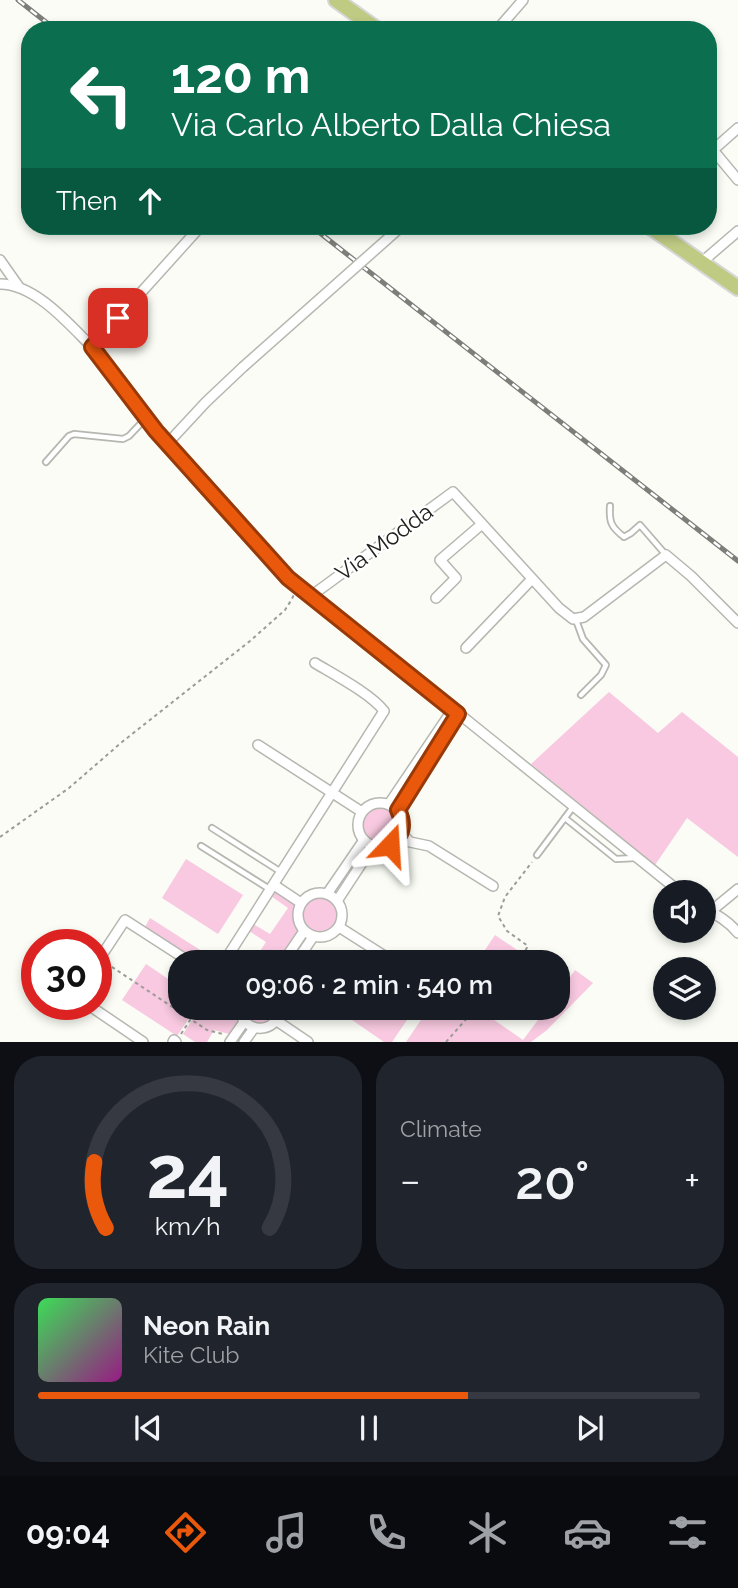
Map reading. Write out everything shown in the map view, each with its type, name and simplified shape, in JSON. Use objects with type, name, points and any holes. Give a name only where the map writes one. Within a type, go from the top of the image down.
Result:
[{"type":"main road","points":[[336,0],[365,21]]},
{"type":"main road","points":[[662,235],[738,288]]},
{"type":"street","points":[[505,21],[523,0]]},
{"type":"street","points":[[717,146],[738,128]]},
{"type":"street","points":[[717,155],[738,180]]},
{"type":"street","points":[[702,262],[738,231]]},
{"type":"street","points":[[92,347],[193,235]]},
{"type":"street","points":[[167,444],[205,402],[392,235]]},
{"type":"street","points":[[0,260],[19,287]]},
{"type":"street","points":[[0,284],[19,287]]},
{"type":"street","name":"Via Modda","points":[[19,287],[51,308],[92,347],[145,419],[279,569],[311,596],[453,492],[559,608],[576,620]]},
{"type":"street","name":"Via Modda","points":[[436,598],[456,578],[440,560],[482,524]]},
{"type":"street","points":[[576,620],[584,617],[666,555],[738,622]]},
{"type":"street","points":[[466,649],[532,579]]},
{"type":"street","points":[[311,596],[664,880]]},
{"type":"street","points":[[232,950],[384,711],[315,663]]},
{"type":"street","points":[[393,807],[456,712]]},
{"type":"street","points":[[258,745],[362,812]]},
{"type":"street","points":[[381,802],[393,807],[402,821],[401,833],[396,840],[382,847],[373,846],[364,840],[358,826],[362,812],[373,803],[381,802]]},
{"type":"street","points":[[401,833],[410,842],[429,846],[493,886]]},
{"type":"street","points":[[327,894],[364,840]]},
{"type":"street","points":[[337,901],[373,846]]},
{"type":"street","points":[[272,888],[301,903]]},
{"type":"street","points":[[716,904],[738,889]]},
{"type":"street","points":[[327,894],[337,901],[342,913],[339,927],[333,933],[327,937],[313,937],[304,931],[297,916],[301,903],[308,896],[327,894]]},
{"type":"street","points":[[716,914],[730,923],[738,933]]},
{"type":"street","points":[[112,940],[125,920],[171,950]]},
{"type":"street","points":[[339,927],[375,950]]},
{"type":"street","points":[[291,950],[304,931]]},
{"type":"street","points":[[304,950],[313,937]]},
{"type":"street","points":[[111,1020],[143,1042]]},
{"type":"street","points":[[232,1040],[244,1022],[254,1028],[267,1027],[276,1021],[308,1042]]},
{"type":"street","points":[[244,1042],[254,1028]]},
{"type":"lane","points":[[46,463],[69,436],[74,434],[123,439],[145,419]]},
{"type":"lane","points":[[610,506],[609,520],[616,531],[624,537],[640,525],[666,555]]},
{"type":"lane","points":[[576,620],[583,639],[606,665],[601,675],[581,695]]},
{"type":"lane","points":[[537,855],[573,807]]},
{"type":"lane","points":[[565,818],[616,859],[636,858]]},
{"type":"lane","points":[[212,828],[282,873]]},
{"type":"lane","points":[[201,846],[272,888]]},
{"type":"path","points":[[0,837],[69,788],[133,733],[274,621],[289,605],[296,586]]},
{"type":"path","points":[[525,950],[528,946],[507,931],[498,916],[505,897],[537,855]]},
{"type":"path","points":[[112,970],[168,1005]]},
{"type":"path","points":[[175,1042],[189,1020]]},
{"type":"path","points":[[192,1020],[207,1030],[232,1040]]},
{"type":"path","points":[[446,1042],[465,1020]]},
{"type":"shaded area","points":[[609,692],[658,733],[682,712],[738,757],[738,857],[687,818],[655,865],[531,764]]},
{"type":"shaded area","points":[[380,807],[392,812],[397,824],[392,836],[380,841],[368,836],[363,824],[368,812]]},
{"type":"shaded area","points":[[186,859],[243,895],[218,934],[162,898]]},
{"type":"shaded area","points":[[275,890],[295,904],[295,917],[300,931],[287,950],[261,950],[266,942],[249,931],[253,924],[270,934],[288,908],[271,896]]},
{"type":"shaded area","points":[[320,898],[332,903],[337,915],[332,927],[320,932],[308,927],[303,915],[308,903]]},
{"type":"shaded area","points":[[150,918],[200,950],[180,950],[145,927]]},
{"type":"shaded area","points":[[495,935],[517,950],[485,950]]},
{"type":"shaded area","points":[[146,964],[168,979],[168,1020],[188,1020],[177,1036],[122,1000]]},
{"type":"shaded area","points":[[575,970],[593,983],[570,1006],[570,977]]},
{"type":"shaded area","points":[[192,1020],[237,1022],[229,1034],[214,1030],[207,1042],[195,1042],[183,1034]]},
{"type":"shaded area","points":[[252,1020],[270,1020],[265,1023]]},
{"type":"shaded area","points":[[352,1020],[407,1020],[392,1042],[384,1042]]},
{"type":"shaded area","points":[[421,1020],[494,1020],[523,1040],[538,1020],[557,1020],[531,1042],[406,1042]]},
{"type":"railway","points":[[18,0],[45,21]]},
{"type":"railway","points":[[322,235],[738,561]]},
{"type":"route","points":[[118,318],[92,347],[156,431],[296,586],[458,714],[398,810],[402,829],[390,845]]}]
